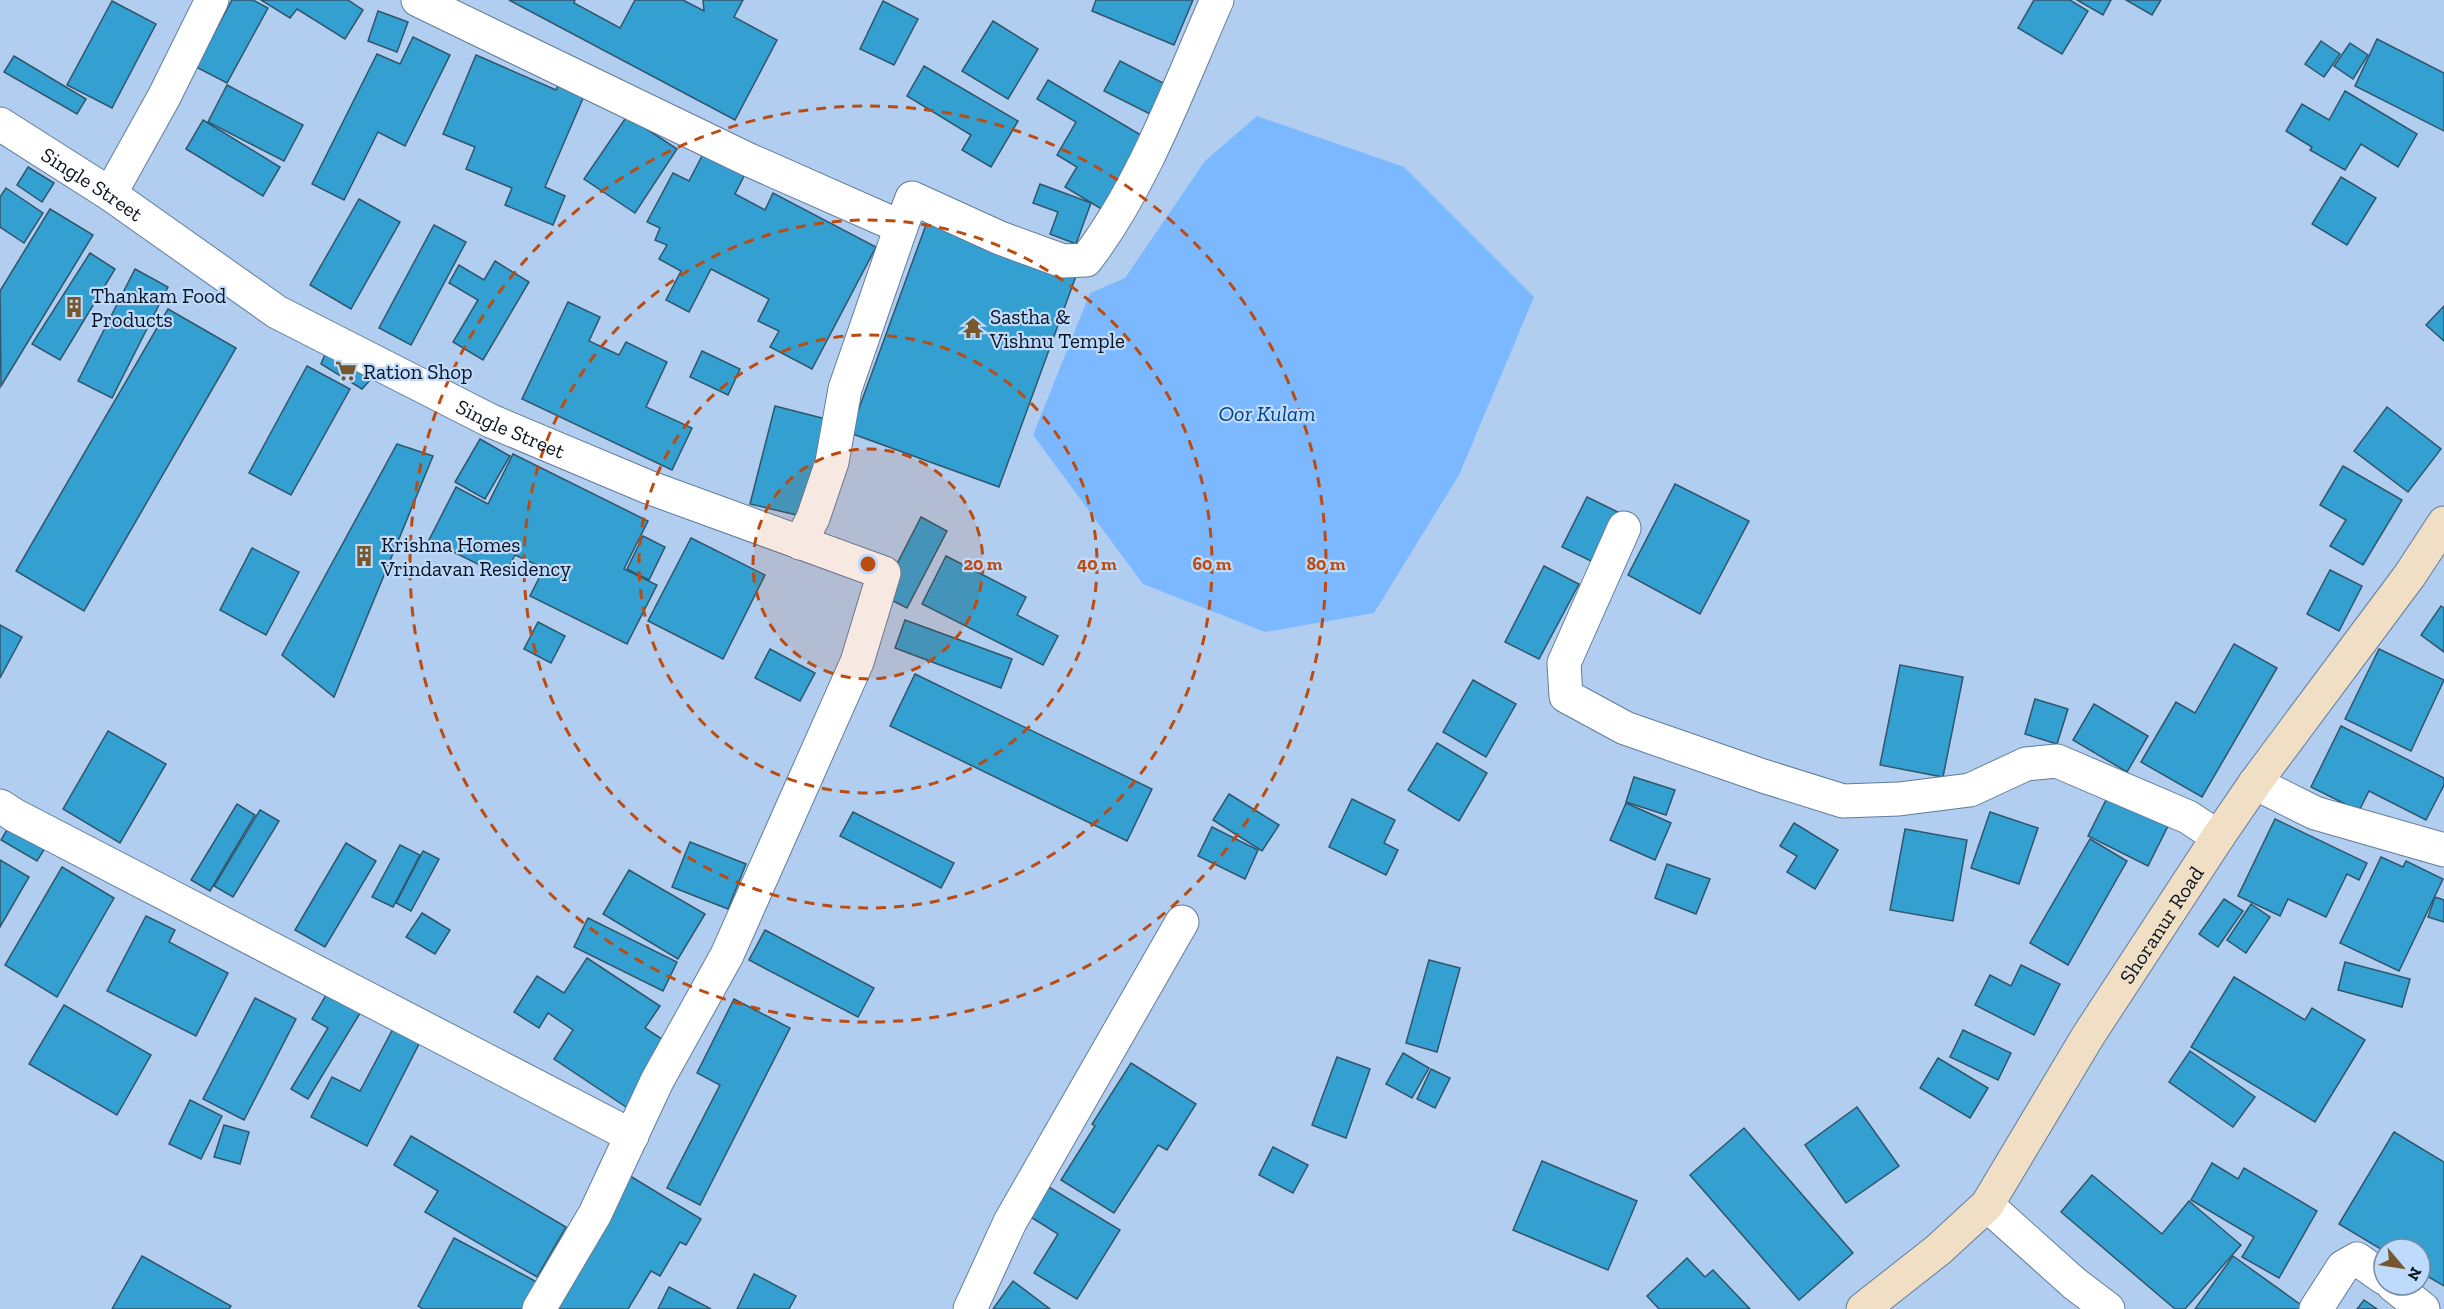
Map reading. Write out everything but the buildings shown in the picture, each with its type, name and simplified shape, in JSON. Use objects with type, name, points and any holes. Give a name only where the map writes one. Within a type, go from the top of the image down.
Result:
[{"type":"main road","name":"Shoranur Road","points":[[1863,1309],[1938,1250],[1986,1205],[2088,1036],[2218,837],[2255,783],[2410,575],[2444,523]]},
{"type":"street","points":[[110,194],[164,97],[212,0]]},
{"type":"street","points":[[418,0],[747,159],[901,227]]},
{"type":"street","points":[[800,543],[813,518],[832,462],[845,389],[912,198],[1000,237],[1063,261],[1086,260],[1107,233],[1156,139],[1217,0]]},
{"type":"street","name":"Single Street","points":[[0,124],[110,194],[277,312],[491,421],[648,487],[884,573],[857,662],[732,944],[657,1081],[632,1136]]},
{"type":"street","points":[[1624,528],[1564,663],[1566,696],[1625,728],[1843,801],[1899,800],[1970,790],[2026,764],[2057,761],[2188,817],[2218,837]]},
{"type":"street","points":[[2255,783],[2315,813],[2444,850]]},
{"type":"street","points":[[0,806],[331,981],[632,1136],[595,1214],[539,1309]]},
{"type":"street","points":[[969,1309],[1010,1222],[1182,922]]},
{"type":"street","points":[[1986,1205],[2075,1284],[2108,1309]]},
{"type":"street","points":[[2316,1309],[2343,1267],[2357,1259],[2372,1270]]},
{"type":"street","points":[[2408,1297],[2423,1309]]},
{"type":"water","name":"Oor Kulam","points":[[1257,116],[1404,167],[1534,297],[1459,475],[1374,613],[1265,632],[1143,584],[1033,435],[1090,293],[1125,278],[1205,161]]},
{"type":"place","name":"Thankam Food Products","points":[[74,307]]},
{"type":"place","name":"Sastha & Vishnu Temple","points":[[973,328]]},
{"type":"place","name":"Ration Shop","points":[[346,371]]},
{"type":"place","name":"Krishna Homes Vrindavan Residency","points":[[364,556]]}]
